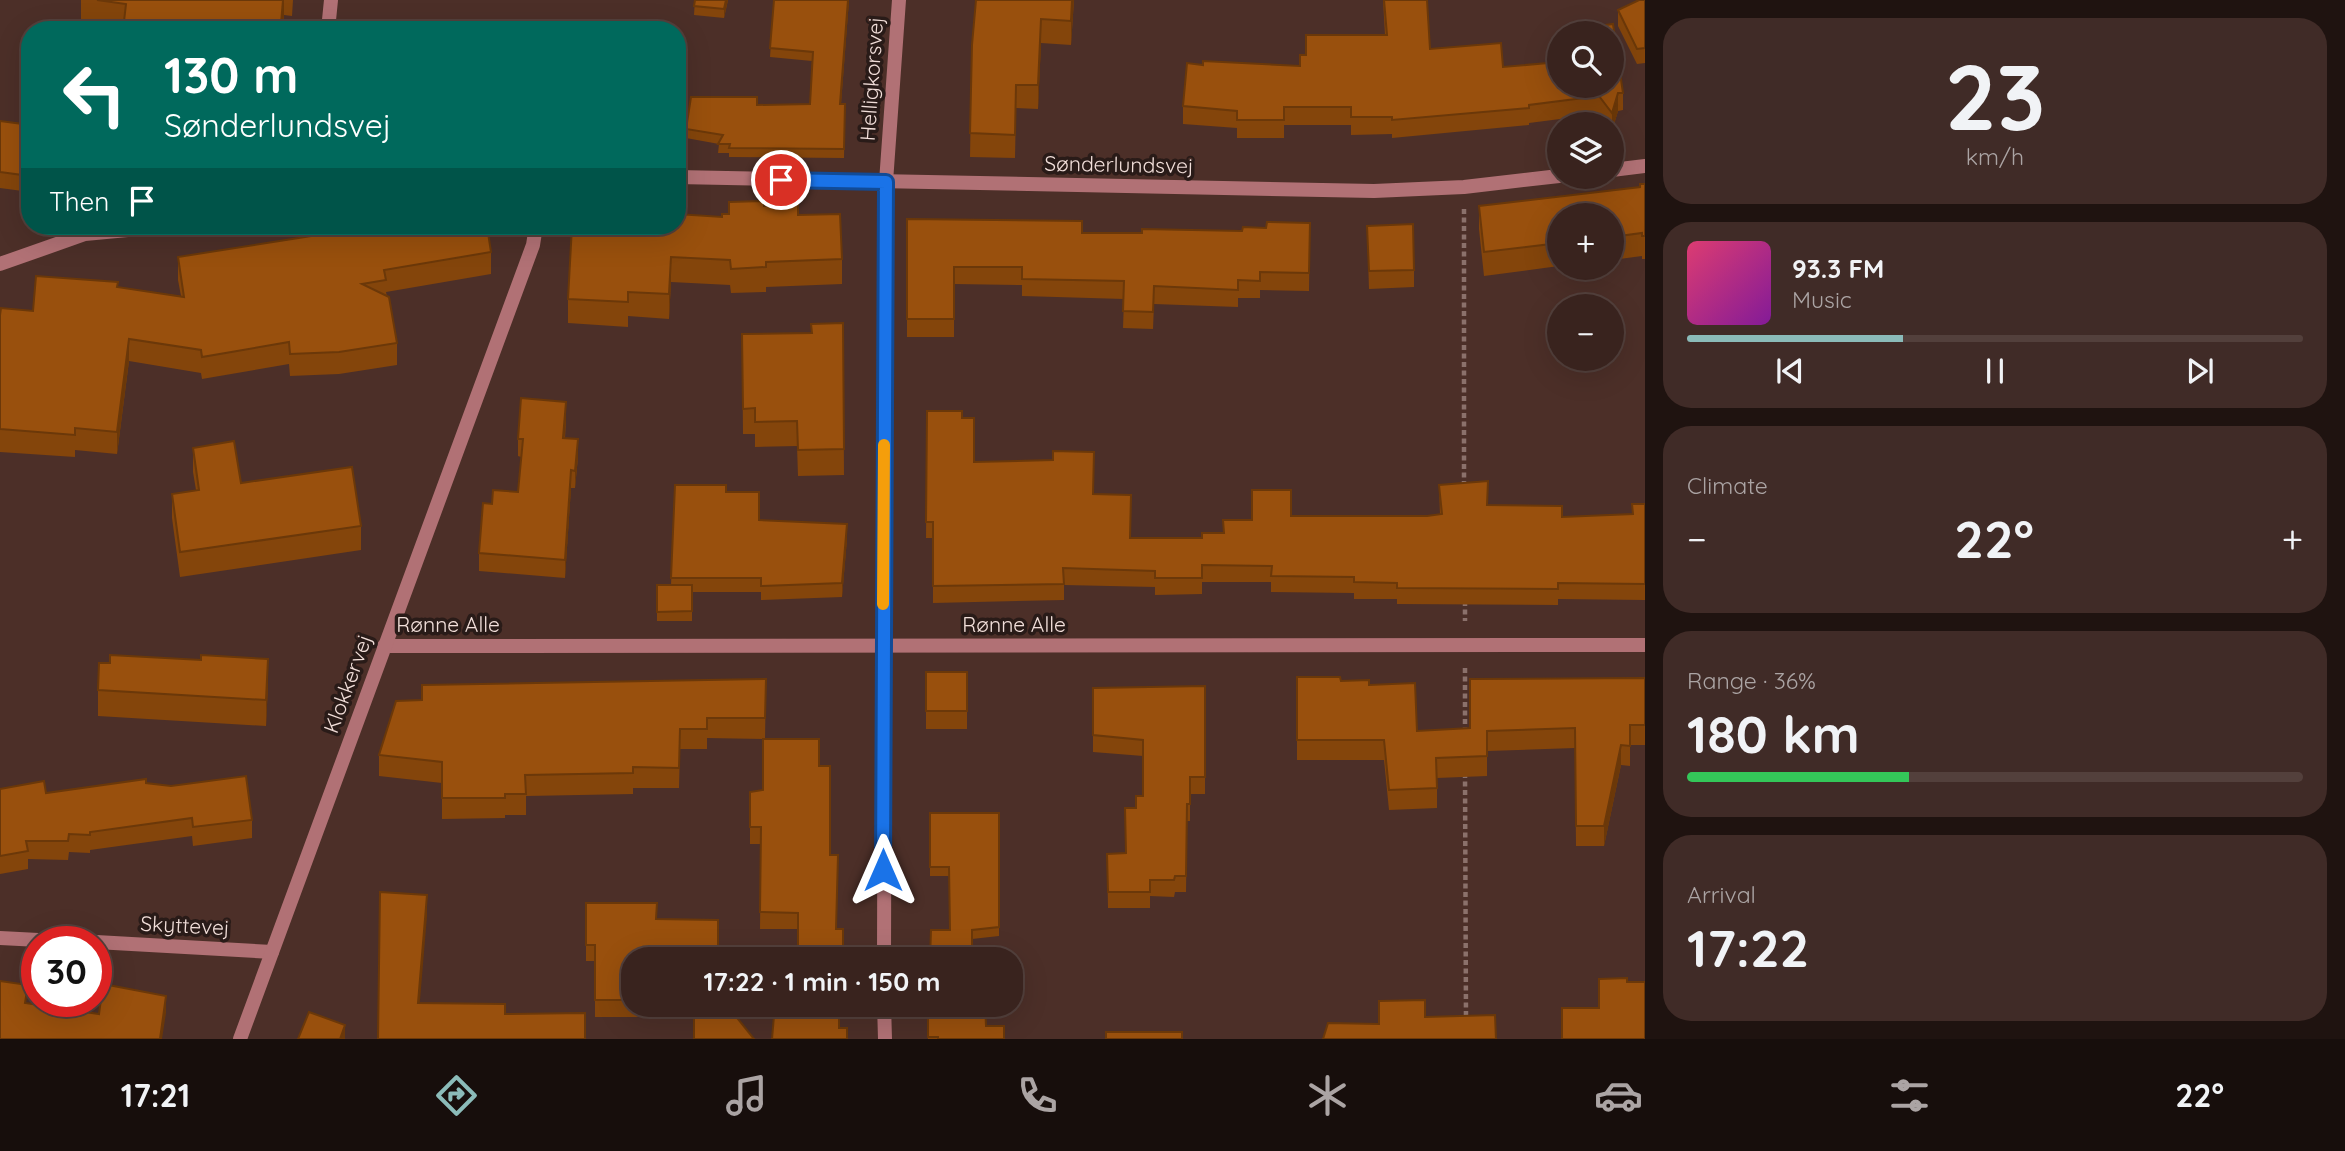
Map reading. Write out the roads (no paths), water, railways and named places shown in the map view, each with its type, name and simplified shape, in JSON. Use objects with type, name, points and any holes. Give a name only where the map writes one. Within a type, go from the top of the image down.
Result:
[{"type":"street","points":[[329,21],[331,0]]},
{"type":"street","name":"Helligkorsvej","points":[[884,947],[886,182],[899,0]]},
{"type":"street","points":[[1624,169],[1645,166]]},
{"type":"street","name":"Sønderlundsvej","points":[[686,177],[1374,191],[1464,187],[1547,177]]},
{"type":"street","points":[[0,264],[82,235]]},
{"type":"street","name":"Klokkervej","points":[[240,1039],[535,235]]},
{"type":"street","name":"Rønne Alle","points":[[384,646],[1645,645]]},
{"type":"street","points":[[0,938],[21,939]]},
{"type":"street","name":"Skyttevej","points":[[112,943],[272,952]]},
{"type":"street","points":[[884,1017],[885,1039]]}]
